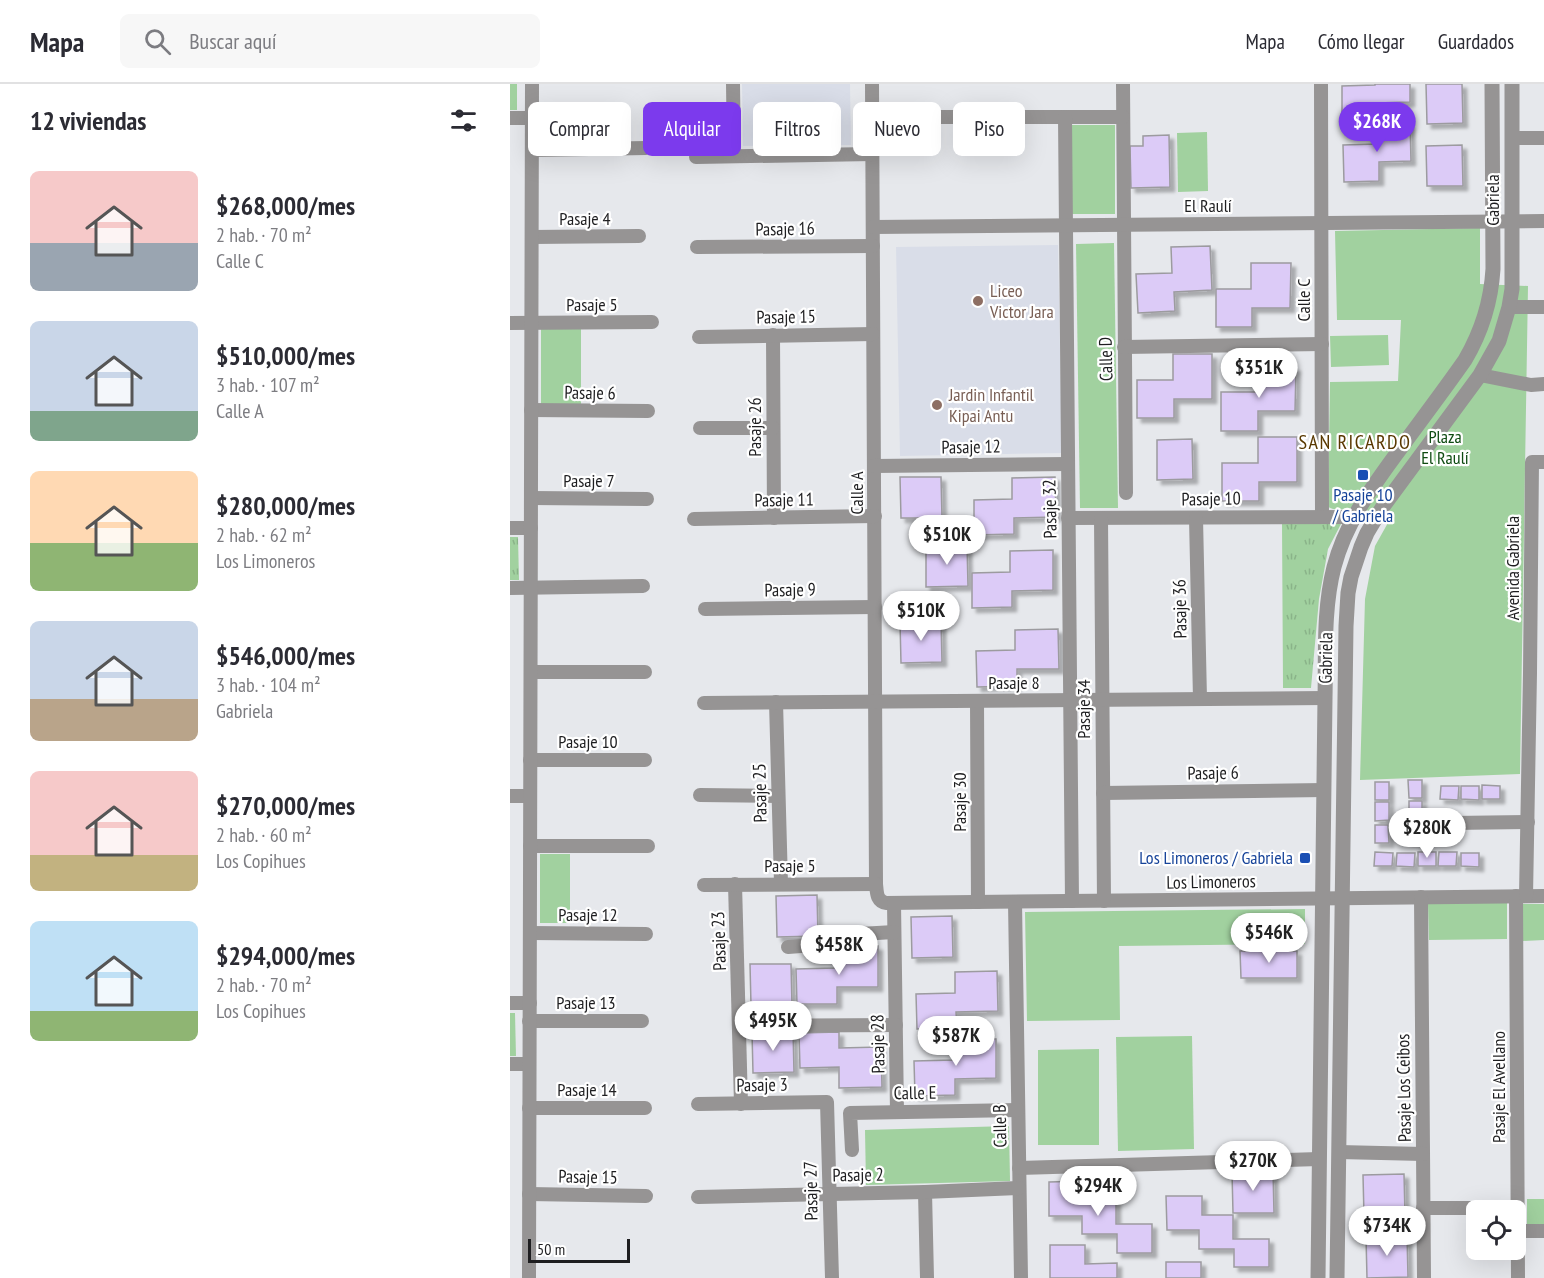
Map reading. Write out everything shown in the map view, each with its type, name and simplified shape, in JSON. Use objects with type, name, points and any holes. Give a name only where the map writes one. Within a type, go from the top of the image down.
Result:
[{"type":"street","points":[[532,84],[532,102]]},
{"type":"street","points":[[733,84],[733,102]]},
{"type":"street","name":"Calle A","points":[[872,84],[872,102]]},
{"type":"street","name":"Calle D","points":[[1123,84],[1126,493]]},
{"type":"street","name":"Calle C","points":[[1321,84],[1322,516]]},
{"type":"street","name":"Gabriela","points":[[1318,1278],[1328,599],[1334,566],[1353,517],[1374,483],[1450,382],[1474,345],[1481,329],[1490,298],[1493,269],[1492,84]]},
{"type":"street","name":"Gabriela","points":[[1337,1278],[1346,609],[1351,577],[1361,547],[1379,514],[1480,375],[1499,341],[1509,307],[1513,271],[1512,84]]},
{"type":"street","points":[[941,117],[1123,117]]},
{"type":"street","name":"Pasaje 32","points":[[1065,117],[1072,901]]},
{"type":"street","points":[[510,118],[528,118]]},
{"type":"street","points":[[1512,138],[1544,138]]},
{"type":"street","points":[[741,156],[853,154]]},
{"type":"street","points":[[529,1278],[532,156]]},
{"type":"street","points":[[696,157],[734,156]]},
{"type":"street","name":"Calle A","points":[[872,156],[876,884],[879,900]]},
{"type":"street","name":"El Raulí","points":[[873,227],[1544,221]]},
{"type":"street","name":"Pasaje 4","points":[[532,237],[639,236]]},
{"type":"street","name":"Pasaje 16","points":[[696,248],[873,246]]},
{"type":"street","points":[[1509,307],[1544,307]]},
{"type":"street","name":"Pasaje 5","points":[[510,323],[652,322]]},
{"type":"street","name":"Pasaje 15","points":[[699,337],[873,334]]},
{"type":"street","name":"Pasaje 26","points":[[773,335],[774,518]]},
{"type":"street","points":[[1124,347],[1322,344]]},
{"type":"street","points":[[1480,375],[1531,385],[1544,384]]},
{"type":"street","name":"Pasaje 6","points":[[531,410],[648,411]]},
{"type":"street","points":[[700,428],[773,428]]},
{"type":"street","name":"Avenida Gabriela","points":[[1537,673],[1538,462]]},
{"type":"street","name":"Pasaje 12","points":[[874,466],[1068,464]]},
{"type":"street","name":"Pasaje 7","points":[[531,498],[647,499]]},
{"type":"street","name":"Pasaje 11","points":[[694,519],[875,516]]},
{"type":"street","name":"Pasaje 10","points":[[1068,518],[1353,517]]},
{"type":"street","name":"Pasaje 34","points":[[1101,518],[1104,901]]},
{"type":"street","name":"Pasaje 36","points":[[1196,518],[1200,699]]},
{"type":"street","points":[[510,528],[531,528]]},
{"type":"street","points":[[510,588],[643,586]]},
{"type":"street","name":"Pasaje 9","points":[[705,609],[875,607]]},
{"type":"street","points":[[531,672],[645,672]]},
{"type":"street","name":"Pasaje El Avellano","points":[[1518,1200],[1521,896],[1537,673]]},
{"type":"street","name":"Pasaje 8","points":[[704,703],[1325,698]]},
{"type":"street","name":"Pasaje 30","points":[[977,701],[978,902]]},
{"type":"street","name":"Pasaje 25","points":[[776,702],[781,883]]},
{"type":"street","name":"Pasaje 10","points":[[530,760],[645,760]]},
{"type":"street","name":"Pasaje 6","points":[[1103,793],[1324,790]]},
{"type":"street","points":[[700,795],[778,796]]},
{"type":"street","points":[[510,796],[530,796]]},
{"type":"street","points":[[1453,823],[1528,822]]},
{"type":"street","points":[[530,846],[648,846]]},
{"type":"street","name":"Pasaje 23","points":[[735,884],[741,1104]]},
{"type":"street","name":"Pasaje 5","points":[[704,885],[876,884]]},
{"type":"street","name":"Los Limoneros","points":[[879,900],[894,903],[1544,896]]},
{"type":"street","name":"Pasaje Los Ceibos","points":[[1421,897],[1424,1278]]},
{"type":"street","name":"Calle B","points":[[1015,902],[1021,1278]]},
{"type":"street","name":"Pasaje 28","points":[[894,903],[897,1112]]},
{"type":"street","points":[[788,947],[827,944],[834,937],[843,935],[894,932]]},
{"type":"street","name":"Pasaje 12","points":[[530,933],[646,934]]},
{"type":"street","points":[[510,1003],[530,1003]]},
{"type":"street","name":"Pasaje 13","points":[[529,1021],[642,1021]]},
{"type":"street","points":[[740,1026],[896,1025]]},
{"type":"street","points":[[510,1064],[530,1064]]},
{"type":"street","name":"Pasaje 3","points":[[698,1104],[827,1102]]},
{"type":"street","name":"Pasaje 27","points":[[827,1102],[832,1278]]},
{"type":"street","name":"Pasaje 14","points":[[529,1108],[645,1108]]},
{"type":"street","name":"Calle E","points":[[852,1150],[850,1113],[1018,1110]]},
{"type":"street","points":[[1338,1152],[1423,1154]]},
{"type":"street","points":[[1019,1168],[1319,1159]]},
{"type":"street","name":"Pasaje 2","points":[[698,1197],[1019,1188]]},
{"type":"street","points":[[925,1192],[927,1278]]},
{"type":"street","name":"Pasaje 15","points":[[529,1194],[646,1196]]},
{"type":"street","points":[[1423,1209],[1466,1209]]},
{"type":"street","points":[[1526,1231],[1544,1231]]},
{"type":"street","name":"Pasaje El Avellano","points":[[1518,1260],[1518,1278]]},
{"type":"shaded area","points":[[742,84],[850,84],[851,145],[841,145],[841,102],[753,102],[753,146],[743,146]]},
{"type":"shaded area","name":"Liceo Victor Jara","points":[[1058,245],[1062,453],[900,456],[896,247]]},
{"type":"green space","points":[[510,84],[517,84],[517,110],[510,110]]},
{"type":"green space","points":[[1070,125],[1115,125],[1115,214],[1069,214]]},
{"type":"green space","points":[[1207,132],[1208,191],[1178,192],[1177,133]]},
{"type":"green space","name":"Plaza El Raulí","points":[[1480,228],[1480,284],[1528,286],[1520,774],[1360,780],[1365,599],[1375,546],[1394,512],[1328,507],[1330,382],[1398,381],[1401,320],[1337,320],[1335,231]]},
{"type":"green space","points":[[1114,243],[1118,508],[1080,508],[1076,244]]},
{"type":"green space","points":[[541,328],[581,328],[581,404],[541,404]]},
{"type":"green space","points":[[1388,335],[1389,365],[1331,367],[1330,336]]},
{"type":"green space","points":[[1342,522],[1328,549],[1319,599],[1311,688],[1283,688],[1282,524]]},
{"type":"green space","points":[[510,537],[518,537],[519,580],[510,580]]},
{"type":"green space","points":[[540,854],[570,854],[570,923],[540,923]]},
{"type":"green space","points":[[1507,902],[1507,939],[1429,940],[1428,904]]},
{"type":"green space","points":[[1522,904],[1544,904],[1544,940],[1523,941]]},
{"type":"green space","points":[[1305,909],[1305,944],[1119,946],[1120,1020],[1027,1021],[1025,912]]},
{"type":"green space","points":[[510,1013],[515,1013],[516,1056],[510,1056]]},
{"type":"green space","points":[[1192,1036],[1194,1149],[1118,1151],[1116,1037]]},
{"type":"green space","points":[[1099,1049],[1099,1145],[1038,1145],[1038,1050]]},
{"type":"green space","points":[[1009,1126],[1010,1181],[866,1185],[865,1130]]},
{"type":"green space","points":[[1527,1199],[1544,1199],[1544,1225],[1527,1225]]},
{"type":"building","points":[[1410,84],[1410,102],[1378,103],[1378,122],[1342,123],[1342,86]]},
{"type":"building","points":[[1426,84],[1462,84],[1463,123],[1427,124]]},
{"type":"building","points":[[1410,124],[1411,161],[1379,162],[1379,181],[1344,182],[1343,145],[1376,144],[1376,125]]},
{"type":"building","points":[[1169,135],[1170,187],[1131,188],[1130,146],[1143,146],[1143,136]]},
{"type":"building","points":[[1462,145],[1463,186],[1427,186],[1426,146]]},
{"type":"building","points":[[1210,246],[1212,290],[1174,292],[1175,311],[1138,313],[1136,274],[1172,273],[1171,247]]},
{"type":"building","points":[[1251,263],[1291,263],[1290,308],[1252,308],[1252,327],[1216,327],[1216,289],[1251,289]]},
{"type":"building","points":[[1173,354],[1212,354],[1212,399],[1174,399],[1174,418],[1137,418],[1137,380],[1173,380]]},
{"type":"building","points":[[1257,367],[1296,367],[1295,411],[1258,411],[1258,431],[1221,431],[1221,392],[1256,392]]},
{"type":"building","points":[[1258,437],[1297,437],[1297,482],[1259,482],[1259,501],[1222,501],[1222,463],[1258,463]]},
{"type":"building","points":[[1192,439],[1193,479],[1157,480],[1157,440]]},
{"type":"building","points":[[900,477],[941,477],[942,518],[901,518]]},
{"type":"building","points":[[1055,477],[1056,517],[1014,518],[1014,534],[974,535],[974,500],[1012,499],[1012,478]]},
{"type":"building","points":[[967,545],[968,586],[926,587],[926,546]]},
{"type":"building","points":[[1053,550],[1053,590],[1012,591],[1012,607],[972,608],[972,573],[1010,572],[1010,551]]},
{"type":"building","points":[[941,621],[942,662],[901,663],[900,622]]},
{"type":"building","points":[[1058,629],[1059,669],[1017,669],[1017,686],[977,687],[976,651],[1015,650],[1015,630]]},
{"type":"building","points":[[1408,780],[1422,780],[1422,798],[1409,798]]},
{"type":"building","points":[[1375,782],[1389,782],[1389,800],[1375,800]]},
{"type":"building","points":[[1482,785],[1500,786],[1500,799],[1482,799]]},
{"type":"building","points":[[1441,786],[1459,786],[1458,800],[1440,799]]},
{"type":"building","points":[[1461,786],[1479,786],[1479,800],[1461,799]]},
{"type":"building","points":[[1409,801],[1422,801],[1422,819],[1409,819]]},
{"type":"building","points":[[1375,802],[1389,802],[1389,820],[1375,821]]},
{"type":"building","points":[[1408,823],[1422,823],[1422,841],[1408,841]]},
{"type":"building","points":[[1375,825],[1388,825],[1389,843],[1375,843]]},
{"type":"building","points":[[1375,852],[1393,853],[1392,866],[1374,866]]},
{"type":"building","points":[[1418,852],[1436,852],[1436,866],[1418,866]]},
{"type":"building","points":[[1439,852],[1457,852],[1456,866],[1438,866]]},
{"type":"building","points":[[1397,853],[1415,853],[1414,867],[1396,866]]},
{"type":"building","points":[[1461,853],[1479,853],[1479,867],[1461,866]]},
{"type":"building","points":[[817,895],[818,936],[777,937],[776,896]]},
{"type":"building","points":[[952,916],[953,957],[912,958],[911,917]]},
{"type":"building","points":[[878,946],[878,987],[837,987],[837,1004],[797,1004],[796,969],[835,968],[835,947]]},
{"type":"building","points":[[1240,951],[1297,951],[1297,978],[1241,978]]},
{"type":"building","points":[[750,964],[791,964],[792,1005],[751,1005]]},
{"type":"building","points":[[997,971],[998,1011],[956,1012],[957,1028],[917,1029],[916,994],[955,993],[955,972]]},
{"type":"building","points":[[793,1031],[794,1072],[753,1073],[752,1032]]},
{"type":"building","points":[[839,1032],[839,1048],[881,1047],[882,1087],[839,1088],[839,1067],[800,1068],[799,1033]]},
{"type":"building","points":[[953,1039],[996,1039],[996,1078],[955,1079],[955,1095],[915,1096],[914,1061],[953,1060]]},
{"type":"building","points":[[1232,1172],[1273,1172],[1274,1213],[1233,1213]]},
{"type":"building","points":[[1404,1174],[1405,1215],[1364,1216],[1363,1175]]},
{"type":"building","points":[[1085,1181],[1085,1200],[1116,1200],[1116,1224],[1152,1224],[1152,1253],[1117,1253],[1117,1234],[1082,1234],[1082,1216],[1049,1216],[1049,1182]]},
{"type":"building","points":[[1166,1196],[1202,1196],[1202,1215],[1233,1215],[1233,1239],[1269,1239],[1269,1267],[1234,1267],[1234,1249],[1199,1249],[1199,1230],[1167,1230]]},
{"type":"building","points":[[1407,1236],[1408,1277],[1367,1278],[1366,1237]]},
{"type":"building","points":[[1050,1245],[1085,1245],[1085,1264],[1117,1263],[1117,1278],[1050,1278]]},
{"type":"building","points":[[1166,1262],[1201,1262],[1201,1278],[1166,1278]]},
{"type":"place","name":"Liceo Victor Jara","points":[[978,301]]},
{"type":"place","name":"Jardin Infantil Kipai Antu","points":[[937,405]]},
{"type":"place","name":"Pasaje 10 / Gabriela","points":[[1363,475]]},
{"type":"place","name":"Los Limoneros / Gabriela","points":[[1305,858]]},
{"type":"district","name":"SAN RICARDO","points":[[1355,442]]}]
